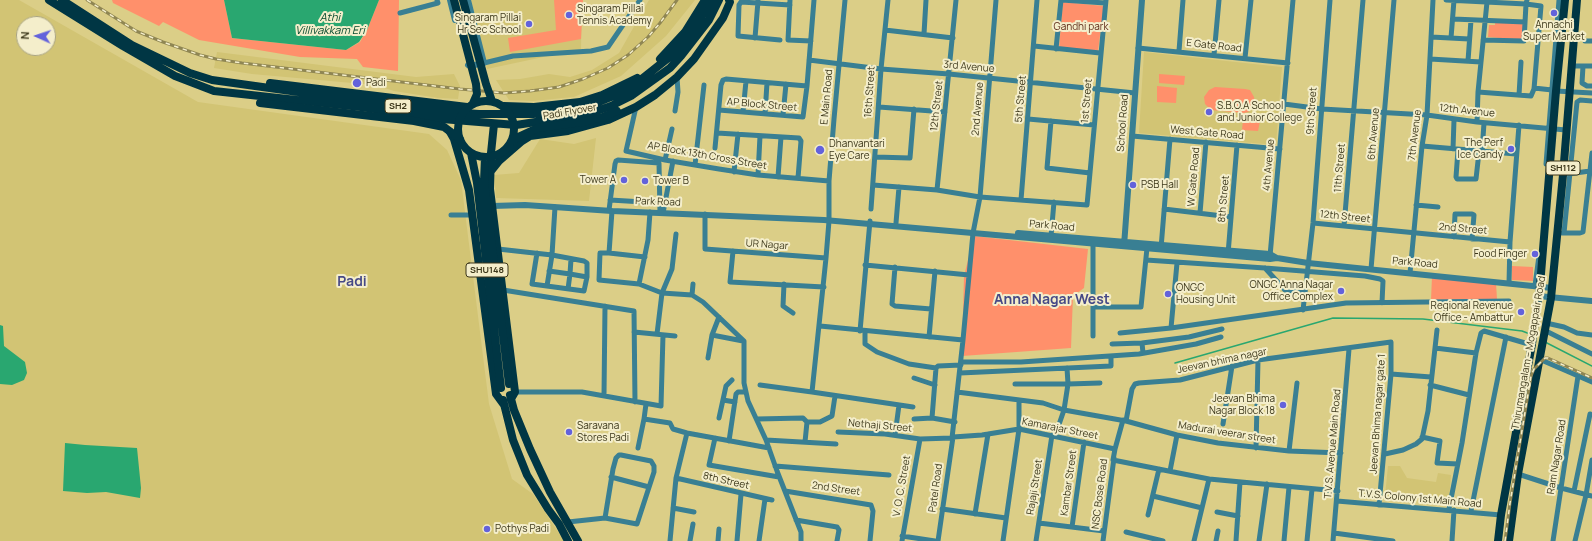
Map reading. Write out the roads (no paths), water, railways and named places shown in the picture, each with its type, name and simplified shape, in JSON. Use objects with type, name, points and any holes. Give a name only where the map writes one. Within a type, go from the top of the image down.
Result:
[{"type":"main road","name":"SH2","points":[[49,0],[175,76],[214,91],[353,106],[442,119],[516,125],[588,114],[611,106],[631,96],[670,68],[725,1]]},
{"type":"main road","name":"SH2","points":[[62,0],[132,45],[190,73],[212,80],[435,111],[479,114],[533,114],[578,110],[621,93],[657,68],[672,55],[688,38],[712,0]]},
{"type":"main road","points":[[454,0],[476,84],[477,94],[460,118],[458,125],[460,139]]},
{"type":"main road","points":[[463,0],[492,101]]},
{"type":"main road","name":"Padi Flyover","points":[[259,87],[268,83],[470,105],[482,100],[492,101],[504,106],[534,107],[556,106],[580,102],[602,95],[639,77],[666,53],[685,32],[705,0]]},
{"type":"main road","name":"Thirumangalam – Mogappair Road","points":[[1498,541],[1501,515],[1532,344],[1538,296],[1537,286],[1550,129],[1565,0]]},
{"type":"main road","name":"Thirumangalam – Mogappair Road","points":[[1509,541],[1518,474],[1551,298],[1561,233],[1567,174],[1566,130],[1577,0]]},
{"type":"main road","points":[[491,171],[499,161],[530,136],[568,131],[608,120],[636,107],[655,95],[677,77],[694,59],[712,36],[723,18],[730,2],[725,1]]},
{"type":"main road","name":"Padi Flyover","points":[[485,157],[502,153],[512,140],[538,128],[563,125],[603,117],[646,96],[677,71],[695,51],[713,25],[725,1]]},
{"type":"main road","points":[[241,95],[254,102],[260,103],[414,121],[444,127],[460,139]]},
{"type":"main road","points":[[504,106],[514,121],[515,131],[512,140]]},
{"type":"main road","points":[[442,119],[454,139],[469,190],[496,394],[504,405]]},
{"type":"main road","points":[[549,120],[550,134]]},
{"type":"main road","points":[[494,124],[491,153],[490,189],[503,290],[513,396]]},
{"type":"main road","name":"SHU148","points":[[460,139],[464,147],[471,153],[477,183],[505,386],[513,396],[522,433],[539,469],[578,541]]},
{"type":"main road","points":[[471,153],[485,157]]},
{"type":"main road","name":"SHU148","points":[[485,157],[484,182],[505,386],[504,405],[513,440],[527,475],[559,524],[568,541]]},
{"type":"main road","points":[[469,190],[490,189]]},
{"type":"street","points":[[400,13],[438,3],[437,0]]},
{"type":"street","points":[[450,0],[468,66],[513,56],[591,51],[608,46],[640,0]]},
{"type":"street","points":[[468,0],[484,63]]},
{"type":"street","points":[[715,148],[721,85],[723,80],[726,79],[807,86],[814,0]]},
{"type":"street","name":"E Main Road","points":[[812,392],[824,287],[829,181],[845,0]]},
{"type":"street","name":"16th Street","points":[[871,209],[881,69],[888,0]]},
{"type":"street","points":[[924,34],[926,0]]},
{"type":"street","name":"12th Street","points":[[937,190],[956,0]]},
{"type":"street","name":"2nd Avenue","points":[[963,340],[973,232],[980,196],[996,0]]},
{"type":"street","name":"5th Street","points":[[1021,200],[1037,0]]},
{"type":"street","points":[[1056,49],[1061,0],[1106,2]]},
{"type":"street","name":"School Road","points":[[1124,244],[1142,0]]},
{"type":"street","points":[[1179,52],[1183,0]]},
{"type":"street","points":[[1214,55],[1219,0]]},
{"type":"street","points":[[1246,58],[1251,0]]},
{"type":"street","name":"4th Avenue","points":[[1270,257],[1294,0]]},
{"type":"street","name":"9th Street","points":[[1303,310],[1313,223],[1330,0]]},
{"type":"street","name":"11th Street","points":[[1344,226],[1363,0]]},
{"type":"street","name":"6th Avenue","points":[[1371,269],[1394,0]]},
{"type":"street","name":"7th Avenue","points":[[1410,273],[1422,146],[1427,116],[1433,0]]},
{"type":"street","points":[[1446,0],[1526,2],[1542,7],[1534,88],[1531,96],[1478,92]]},
{"type":"street","points":[[1452,38],[1454,0]]},
{"type":"street","points":[[1554,90],[1559,0]]},
{"type":"street","points":[[780,40],[738,36],[737,27],[741,2],[790,3],[788,40],[811,41]]},
{"type":"street","points":[[755,38],[758,2]]},
{"type":"street","name":"1st Street","points":[[1054,202],[1087,205],[1096,88],[1106,2]]},
{"type":"street","points":[[1477,122],[1478,92],[1486,21],[1486,2]]},
{"type":"street","points":[[1483,40],[1524,41],[1526,2]]},
{"type":"street","points":[[1453,19],[1526,22]]},
{"type":"street","points":[[1468,61],[1471,20]]},
{"type":"street","points":[[885,30],[953,38]]},
{"type":"street","points":[[1431,37],[1470,39]]},
{"type":"street","points":[[1585,41],[1592,41]]},
{"type":"street","points":[[1034,46],[1100,53]]},
{"type":"street","name":"E Gate Road","points":[[1138,48],[1288,63]]},
{"type":"street","points":[[1430,58],[1481,62]]},
{"type":"street","name":"3rd Avenue","points":[[809,60],[881,69],[949,74],[1135,93]]},
{"type":"street","points":[[1519,95],[1521,62]]},
{"type":"street","points":[[1571,66],[1592,66]]},
{"type":"street","points":[[1583,66],[1582,83],[1587,86],[1592,86]]},
{"type":"street","points":[[675,111],[678,88],[677,77]]},
{"type":"street","points":[[743,112],[746,81]]},
{"type":"street","points":[[764,114],[767,83]]},
{"type":"street","points":[[783,116],[786,84]]},
{"type":"street","points":[[695,165],[704,85]]},
{"type":"street","name":"AP Block Street","points":[[719,110],[803,117],[807,86]]},
{"type":"street","points":[[1534,88],[1592,93]]},
{"type":"street","points":[[1581,92],[1580,100],[1577,102],[1567,174],[1590,170]]},
{"type":"street","points":[[1580,100],[1592,100]]},
{"type":"street","name":"12th Avenue","points":[[1284,104],[1566,130]]},
{"type":"street","name":"AP Block 13th Cross Street","points":[[636,107],[626,151],[673,162],[734,172],[829,181]]},
{"type":"street","points":[[879,107],[945,112]]},
{"type":"street","points":[[875,156],[910,158],[914,109]]},
{"type":"street","points":[[1028,119],[1094,125]]},
{"type":"street","points":[[1454,120],[1456,177],[1458,179],[1476,179],[1484,123]]},
{"type":"street","points":[[1051,121],[1048,168],[1090,173]]},
{"type":"street","points":[[1509,283],[1510,242],[1519,125]]},
{"type":"street","points":[[665,160],[672,129]]},
{"type":"street","points":[[717,133],[800,139],[798,178]]},
{"type":"street","points":[[734,172],[738,134]]},
{"type":"street","points":[[758,175],[760,136]]},
{"type":"street","name":"West Gate Road","points":[[1132,136],[1280,149]]},
{"type":"street","points":[[778,177],[781,137]]},
{"type":"street","points":[[1161,247],[1170,139]]},
{"type":"street","name":"W Gate Road","points":[[1200,213],[1206,142]]},
{"type":"street","name":"8th Street","points":[[1228,253],[1237,145]]},
{"type":"street","points":[[1422,146],[1516,154]]},
{"type":"street","points":[[1561,233],[1583,232],[1592,153]]},
{"type":"street","points":[[609,253],[610,200],[616,161],[659,163],[661,213]]},
{"type":"street","points":[[661,213],[673,162]]},
{"type":"street","points":[[873,185],[1054,202],[1051,236]]},
{"type":"street","points":[[896,223],[899,187]]},
{"type":"street","points":[[610,200],[660,203]]},
{"type":"street","name":"Park Road","points":[[492,206],[525,205],[661,213],[828,219],[1093,244],[1124,244],[1147,248],[1161,247]]},
{"type":"street","points":[[1416,205],[1438,207]]},
{"type":"street","points":[[547,286],[552,255],[555,207]]},
{"type":"street","points":[[1164,209],[1231,217]]},
{"type":"street","points":[[639,284],[645,257],[650,212]]},
{"type":"street","name":"UR Nagar","points":[[705,214],[705,249],[826,258]]},
{"type":"street","points":[[1454,237],[1455,214],[1472,214],[1474,216],[1472,239]]},
{"type":"street","points":[[451,215],[473,215]]},
{"type":"street","points":[[870,223],[865,265],[863,331],[865,344],[877,352],[909,364],[936,368],[938,366],[961,364],[1111,356],[1143,353],[1196,344],[1221,337]]},
{"type":"street","name":"Park Road","points":[[870,223],[896,223],[973,232],[1051,236],[1270,257],[1308,263],[1552,288]]},
{"type":"street","name":"12th Street","points":[[1313,223],[1414,234]]},
{"type":"street","points":[[657,334],[662,293],[672,269],[676,234]]},
{"type":"street","name":"2nd Street","points":[[1414,234],[1510,242]]},
{"type":"street","points":[[1093,244],[1093,336]]},
{"type":"street","points":[[1093,307],[1141,307],[1147,248]]},
{"type":"street","points":[[498,249],[537,253],[552,255],[584,261],[587,263],[587,277],[584,291],[532,284],[537,253]]},
{"type":"street","points":[[733,251],[730,282],[824,287]]},
{"type":"street","points":[[645,257],[600,253],[599,280],[639,284],[662,293],[692,295],[703,302],[744,341],[744,383],[748,402],[766,440],[801,532],[801,541]]},
{"type":"street","points":[[568,289],[571,259]]},
{"type":"street","points":[[1146,260],[1365,276],[1382,280],[1382,303]]},
{"type":"street","points":[[1171,328],[1177,263]]},
{"type":"street","points":[[865,265],[970,274]]},
{"type":"street","points":[[895,267],[892,304],[932,309]]},
{"type":"street","points":[[1265,268],[1285,290],[1304,293]]},
{"type":"street","points":[[549,271],[587,277]]},
{"type":"street","points":[[929,337],[935,271]]},
{"type":"street","points":[[692,295],[693,284]]},
{"type":"street","points":[[784,284],[783,306],[793,313]]},
{"type":"street","points":[[503,290],[634,311],[635,402]]},
{"type":"street","points":[[1538,296],[1592,301]]},
{"type":"street","points":[[1120,333],[1171,328],[1346,303],[1509,301]]},
{"type":"street","points":[[604,395],[605,306]]},
{"type":"street","points":[[708,358],[712,335],[719,317]]},
{"type":"street","points":[[820,326],[963,340]]},
{"type":"street","points":[[1544,330],[1564,327],[1577,333],[1592,335]]},
{"type":"street","points":[[1112,344],[1142,343],[1189,337],[1222,329]]},
{"type":"street","points":[[1385,454],[1403,450],[1422,440],[1428,411],[1437,330]]},
{"type":"street","points":[[1544,330],[1592,354]]},
{"type":"street","points":[[1452,541],[1452,509],[1458,464],[1476,353],[1481,333],[1484,331],[1532,344]]},
{"type":"street","points":[[634,332],[675,336]]},
{"type":"street","points":[[513,396],[582,392],[661,406],[664,335]]},
{"type":"street","points":[[712,335],[744,341]]},
{"type":"street","points":[[1471,511],[1506,337]]},
{"type":"street","name":"Patel Road","points":[[937,541],[953,438],[963,340]]},
{"type":"street","name":"Jeevan Bhima nagar gate 1","points":[[1349,349],[1391,342],[1391,374],[1385,454],[1379,505]]},
{"type":"street","points":[[1142,343],[1143,353]]},
{"type":"street","points":[[1435,348],[1476,353]]},
{"type":"street","name":"Jeevan bhima nagar","points":[[1124,420],[1132,390],[1135,384],[1139,382],[1180,380],[1258,360],[1349,349]]},
{"type":"street","name":"T.V.S. Avenue Main Road","points":[[1333,541],[1349,349]]},
{"type":"street","points":[[960,373],[1111,366],[1111,356]]},
{"type":"street","points":[[1539,359],[1592,382]]},
{"type":"street","points":[[1256,448],[1258,360]]},
{"type":"street","points":[[1223,424],[1232,366]]},
{"type":"street","points":[[932,418],[936,368]]},
{"type":"street","name":"Rajaji Street","points":[[1036,541],[1054,435],[1064,410],[1068,384],[1067,368]]},
{"type":"street","points":[[1391,374],[1431,377]]},
{"type":"street","name":"Ram Nagar Road","points":[[1553,541],[1578,376]]},
{"type":"street","points":[[914,378],[935,385]]},
{"type":"street","points":[[719,418],[726,386],[732,380]]},
{"type":"street","points":[[1015,384],[1100,383]]},
{"type":"street","points":[[1289,451],[1298,383]]},
{"type":"street","points":[[760,385],[913,407]]},
{"type":"street","points":[[1430,385],[1469,395]]},
{"type":"street","points":[[730,441],[737,392],[746,392]]},
{"type":"street","name":"Madurai veerar street","points":[[957,392],[1043,403],[1064,410],[1124,420],[1177,435],[1256,448],[1341,453]]},
{"type":"street","points":[[757,419],[800,418],[807,422],[820,422],[832,416],[835,396]]},
{"type":"street","points":[[723,400],[735,402]]},
{"type":"street","points":[[1003,541],[1019,429],[1019,401]]},
{"type":"street","points":[[638,448],[646,404]]},
{"type":"street","points":[[895,435],[899,405]]},
{"type":"street","points":[[1574,491],[1590,414]]},
{"type":"street","points":[[914,419],[932,418],[955,422]]},
{"type":"street","points":[[644,419],[670,423],[673,429],[687,433],[769,448]]},
{"type":"street","name":"NSC Bose Road","points":[[1103,541],[1115,450],[1124,420]]},
{"type":"street","points":[[805,442],[807,422]]},
{"type":"street","name":"Kamarajar Street","points":[[953,438],[1019,429],[1054,435],[1115,450]]},
{"type":"street","name":"Nethaji Street","points":[[838,432],[895,435],[920,439],[953,438]]},
{"type":"street","points":[[670,541],[676,478],[687,433]]},
{"type":"street","points":[[975,514],[988,434]]},
{"type":"street","points":[[1170,471],[1177,435]]},
{"type":"street","points":[[1422,437],[1440,441],[1437,463],[1458,464]]},
{"type":"street","points":[[715,438],[709,465],[779,477]]},
{"type":"street","name":"V. O. C. Street","points":[[902,539],[920,439]]},
{"type":"street","points":[[766,440],[836,444]]},
{"type":"street","name":"Kambar Street","points":[[1072,527],[1084,442]]},
{"type":"street","points":[[1115,450],[1114,460],[1209,479],[1338,491]]},
{"type":"street","points":[[568,522],[605,518],[637,524],[649,488],[654,466],[651,461],[619,455],[616,458],[611,477],[605,518]]},
{"type":"street","points":[[1574,541],[1586,495],[1592,460]]},
{"type":"street","points":[[775,466],[889,476]]},
{"type":"street","points":[[1148,515],[1159,469]]},
{"type":"street","points":[[1518,474],[1592,496]]},
{"type":"street","points":[[611,477],[649,488]]},
{"type":"street","name":"8th Street","points":[[676,478],[772,500]]},
{"type":"street","points":[[1194,541],[1209,479]]},
{"type":"street","points":[[1236,541],[1240,482]]},
{"type":"street","points":[[1259,541],[1266,484]]},
{"type":"street","points":[[1284,541],[1289,487]]},
{"type":"street","points":[[1307,541],[1312,489]]},
{"type":"street","name":"2nd Street","points":[[785,491],[871,505],[873,512],[870,541]]},
{"type":"street","points":[[737,541],[741,494]]},
{"type":"street","points":[[1153,496],[1202,508]]},
{"type":"street","points":[[759,541],[765,499]]},
{"type":"street","name":"T.V.S. Colony 1st Main Road","points":[[1337,501],[1452,509],[1501,515]]},
{"type":"street","points":[[673,508],[694,512]]},
{"type":"street","points":[[942,509],[1006,518]]},
{"type":"street","points":[[1217,512],[1238,516]]},
{"type":"street","points":[[796,520],[837,527],[837,541]]},
{"type":"street","points":[[1039,523],[1104,531]]},
{"type":"street","points":[[690,541],[693,524]]},
{"type":"street","points":[[718,541],[719,529]]},
{"type":"street","points":[[1216,541],[1218,531]]},
{"type":"street","points":[[1126,532],[1163,541]]},
{"type":"street","points":[[1334,533],[1376,540],[1393,541]]},
{"type":"street","points":[[902,539],[937,541]]},
{"type":"water","name":"Athi Villivakkam Eri","points":[[224,0],[379,0],[367,30],[359,42],[346,50],[232,38]]},
{"type":"water","points":[[0,325],[3,326],[4,346],[25,362],[27,373],[24,380],[12,385],[0,384]]},
{"type":"water","points":[[65,443],[137,448],[141,488],[140,498],[106,492],[87,493],[63,491]]},
{"type":"waterway","points":[[1175,363],[1333,318],[1423,319],[1522,331],[1530,334]]},
{"type":"waterway","points":[[1545,342],[1592,366]]},
{"type":"railway","points":[[87,0],[136,31],[200,55],[216,59],[504,93],[559,87],[583,79],[608,68],[628,55],[648,37],[677,0]]},
{"type":"railway","points":[[1505,541],[1531,376],[1534,369],[1545,358],[1548,358],[1592,378]]},
{"type":"place","name":"Annachi Super Market","points":[[1554,13]]},
{"type":"place","name":"Singaram Pillai Tennis Academy","points":[[569,15]]},
{"type":"place","name":"Singaram Pillai Hr Sec School","points":[[529,24]]},
{"type":"place","name":"Padi","points":[[357,83]]},
{"type":"place","name":"S.B.O.A School and Junior College","points":[[1209,112]]},
{"type":"place","name":"The Perf Ice Candy","points":[[1511,149]]},
{"type":"place","name":"Dhanvantari Eye Care","points":[[820,150]]},
{"type":"place","name":"Tower A","points":[[624,180]]},
{"type":"place","name":"Tower B","points":[[645,181]]},
{"type":"place","name":"PSB Hall","points":[[1133,185]]},
{"type":"place","name":"Food Finger","points":[[1535,254]]},
{"type":"place","name":"ONGC Anna Nagar Office Complex","points":[[1341,291]]},
{"type":"place","name":"ONGC Housing Unit","points":[[1168,294]]},
{"type":"place","name":"Regional Revenue Office - Ambattur","points":[[1521,312]]},
{"type":"place","name":"Jeevan Bhima Nagar Block 18","points":[[1283,405]]},
{"type":"place","name":"Saravana Stores Padi","points":[[569,432]]},
{"type":"place","name":"Pothys Padi","points":[[487,529]]},
{"type":"district","name":"Padi","points":[[352,282]]},
{"type":"district","name":"Anna Nagar West","points":[[1052,300]]},
{"type":"park label","name":"Gandhi park","points":[[1081,27]]}]
